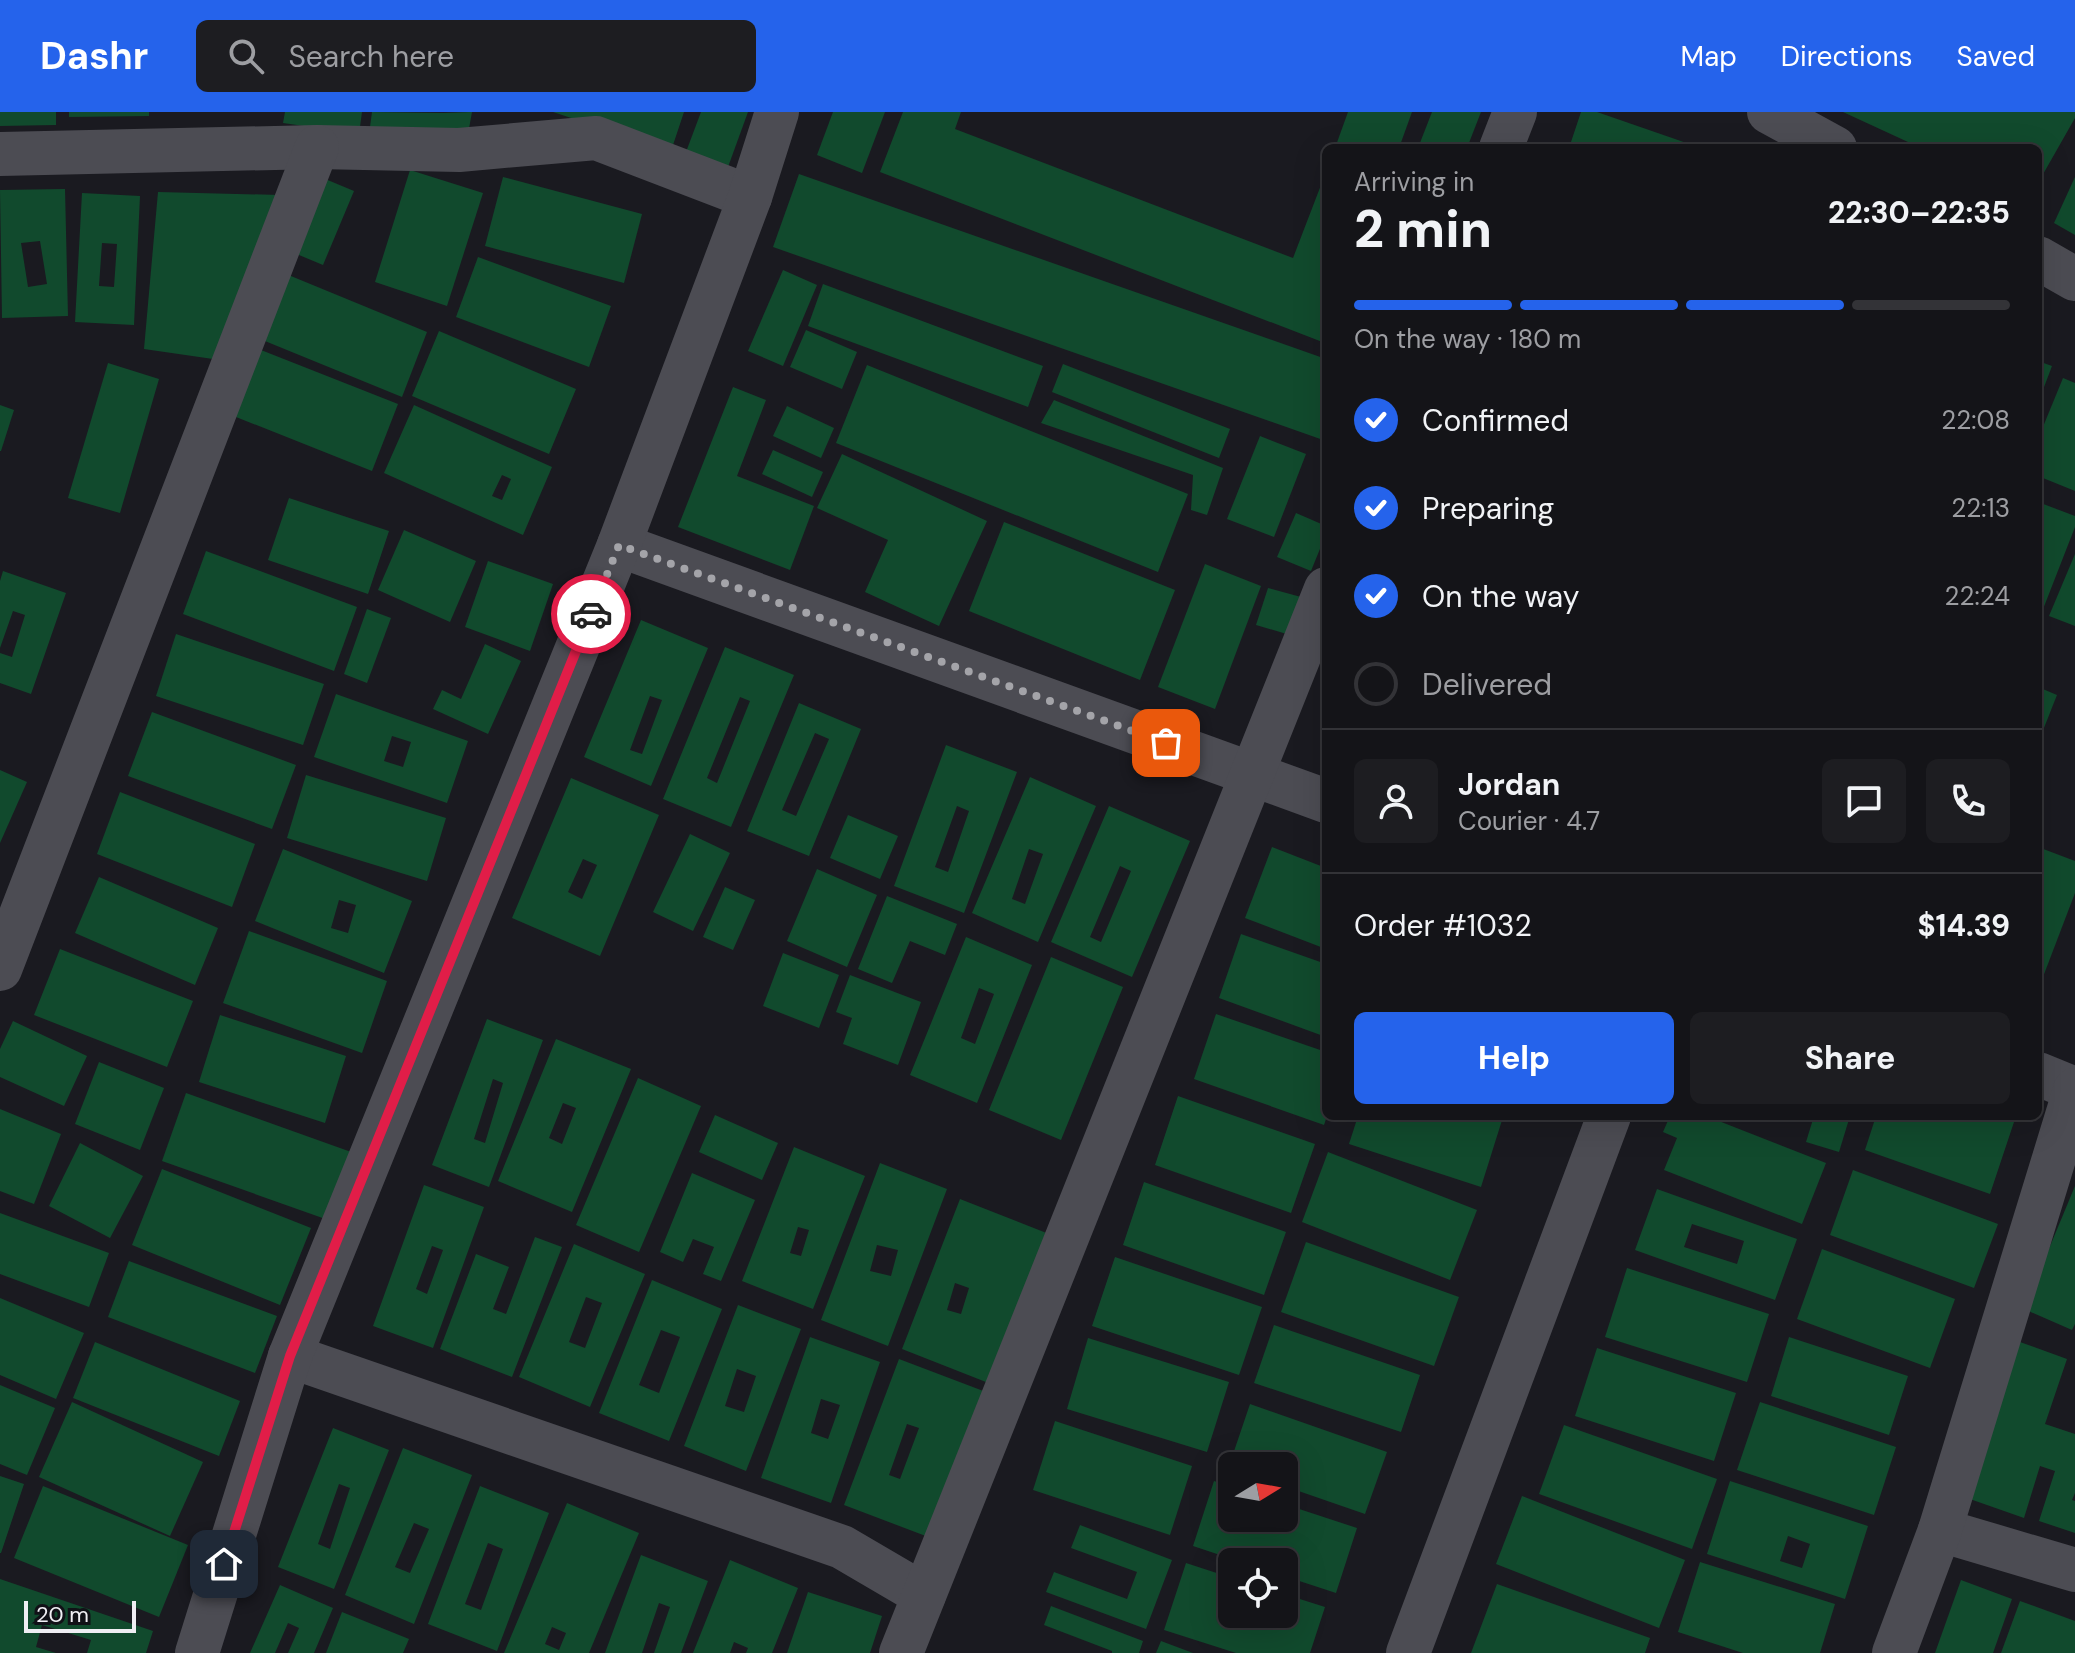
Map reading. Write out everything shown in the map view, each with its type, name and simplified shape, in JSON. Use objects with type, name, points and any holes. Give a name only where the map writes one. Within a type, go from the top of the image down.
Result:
[{"type":"street","points":[[197,1653],[290,1356],[619,545],[750,197],[777,112]]},
{"type":"street","points":[[1503,144],[1515,112]]},
{"type":"street","points":[[1769,112],[1828,144]]},
{"type":"street","points":[[0,154],[317,147],[459,150],[596,138],[750,197]]},
{"type":"street","points":[[0,969],[317,147]]},
{"type":"street","points":[[2042,260],[2075,279]]},
{"type":"street","points":[[619,545],[1322,800]]},
{"type":"street","points":[[901,1653],[1322,599]]},
{"type":"street","points":[[1894,1653],[1940,1530],[2075,1089],[2042,1076]]},
{"type":"street","points":[[1408,1653],[1608,1120]]},
{"type":"street","points":[[1884,1653],[1940,1530],[1978,1329]]},
{"type":"street","points":[[290,1356],[842,1547],[924,1595]]},
{"type":"street","points":[[1940,1530],[2075,1570]]},
{"type":"building","points":[[0,112],[56,112],[56,125],[0,126]]},
{"type":"building","points":[[69,112],[149,112],[149,116],[69,117]]},
{"type":"building","points":[[285,112],[362,112],[359,134],[283,123]]},
{"type":"building","points":[[372,112],[472,112],[466,145],[370,127]]},
{"type":"building","points":[[553,112],[684,112],[671,151]]},
{"type":"building","points":[[701,112],[748,112],[728,167],[686,152]]},
{"type":"building","points":[[833,112],[885,112],[862,173],[817,155]]},
{"type":"building","points":[[903,112],[961,112],[955,129],[1293,258],[1322,182],[1322,342],[880,172]]},
{"type":"building","points":[[1348,112],[1412,112],[1400,144],[1336,144]]},
{"type":"building","points":[[1432,112],[1481,112],[1469,144],[1420,144]]},
{"type":"building","points":[[1581,112],[1597,112],[1689,144],[1570,144]]},
{"type":"building","points":[[1843,112],[2075,112],[2075,118],[2042,176],[2042,144],[1912,144]]},
{"type":"building","points":[[410,170],[483,193],[447,306],[375,282]]},
{"type":"building","points":[[799,174],[1322,358],[1322,440],[773,247]]},
{"type":"building","points":[[318,176],[354,191],[323,265],[287,250]]},
{"type":"building","points":[[503,177],[642,214],[624,283],[485,246]]},
{"type":"building","points":[[2075,177],[2075,235],[2054,223]]},
{"type":"building","points":[[65,189],[68,316],[2,318],[0,190]],"holes":[[[40,241],[47,284],[28,287],[21,243]]]},
{"type":"building","points":[[158,192],[280,195],[213,359],[144,349]]},
{"type":"building","points":[[82,193],[140,196],[134,325],[75,322]],"holes":[[[102,243],[117,244],[114,287],[99,286]]]},
{"type":"building","points":[[478,257],[611,306],[589,367],[456,317]]},
{"type":"building","points":[[783,270],[817,285],[783,366],[748,351]]},
{"type":"building","points":[[286,274],[427,332],[402,397],[260,339]]},
{"type":"building","points":[[823,284],[1043,366],[1028,407],[808,326]]},
{"type":"building","points":[[806,330],[857,352],[842,389],[790,367]]},
{"type":"building","points":[[439,331],[576,389],[549,454],[412,396]]},
{"type":"building","points":[[251,346],[398,404],[372,471],[226,413]]},
{"type":"building","points":[[2042,362],[2052,366],[2042,392]]},
{"type":"building","points":[[108,363],[159,379],[120,513],[68,498]]},
{"type":"building","points":[[1063,364],[1230,429],[1219,458],[1052,392]]},
{"type":"building","points":[[867,365],[1188,494],[1158,572],[836,443]]},
{"type":"building","points":[[2063,378],[2075,383],[2075,491],[2042,478],[2042,429]]},
{"type":"building","points":[[733,387],[766,400],[737,476],[814,506],[790,570],[678,527]]},
{"type":"building","points":[[1054,400],[1223,468],[1207,515],[1191,510],[1193,475],[1041,423]]},
{"type":"building","points":[[0,405],[14,410],[1,451],[0,451]]},
{"type":"building","points":[[414,405],[552,467],[523,535],[384,473]],"holes":[[[502,475],[511,479],[502,500],[492,496]]]},
{"type":"building","points":[[787,406],[834,428],[821,458],[773,436]]},
{"type":"building","points":[[1260,436],[1306,454],[1274,537],[1227,519]]},
{"type":"building","points":[[773,450],[823,472],[812,497],[762,474]]},
{"type":"building","points":[[842,454],[987,521],[939,626],[865,592],[888,540],[817,508]]},
{"type":"building","points":[[289,498],[389,531],[368,594],[268,560]]},
{"type":"building","points":[[2042,504],[2075,516],[2075,527],[2042,612],[2042,553]]},
{"type":"building","points":[[1296,513],[1322,524],[1322,544],[1311,571],[1277,557]]},
{"type":"building","points":[[1004,522],[1175,590],[1140,680],[969,611]]},
{"type":"building","points":[[404,530],[476,561],[450,622],[378,590]]},
{"type":"building","points":[[206,551],[357,607],[334,671],[183,614]]},
{"type":"building","points":[[2075,554],[2075,626],[2049,616]]},
{"type":"building","points":[[488,561],[553,584],[530,651],[465,627]]},
{"type":"building","points":[[1205,564],[1261,586],[1215,709],[1158,687]]},
{"type":"building","points":[[3,571],[66,593],[31,694],[0,683],[0,653],[12,657],[25,615],[13,611],[0,648],[0,581]]},
{"type":"building","points":[[1268,588],[1301,597],[1290,635],[1256,625]]},
{"type":"building","points":[[367,609],[391,618],[367,683],[344,674]]},
{"type":"building","points":[[641,620],[708,648],[651,786],[584,757]],"holes":[[[650,696],[662,700],[642,754],[630,750]]]},
{"type":"building","points":[[176,634],[324,684],[303,745],[156,696]]},
{"type":"building","points":[[485,644],[521,661],[488,734],[433,709],[442,690],[461,699]]},
{"type":"building","points":[[725,647],[794,675],[731,827],[663,799]],"holes":[[[740,697],[750,701],[717,783],[707,778]]]},
{"type":"building","points":[[2042,689],[2057,695],[2042,733]]},
{"type":"building","points":[[336,694],[468,741],[447,803],[314,757]],"holes":[[[392,736],[411,742],[403,767],[384,761]]]},
{"type":"building","points":[[799,703],[861,729],[809,856],[747,831]],"holes":[[[815,733],[829,739],[796,816],[782,810]]]},
{"type":"building","points":[[152,712],[296,765],[272,829],[128,776]]},
{"type":"building","points":[[946,745],[1017,772],[964,913],[894,886]],"holes":[[[957,806],[969,811],[948,872],[935,867]]]},
{"type":"building","points":[[0,770],[27,782],[0,843]]},
{"type":"building","points":[[306,775],[446,818],[427,881],[287,838]]},
{"type":"building","points":[[1030,777],[1096,806],[1038,942],[972,913]],"holes":[[[1029,849],[1043,854],[1025,904],[1012,899]]]},
{"type":"building","points":[[571,778],[659,815],[600,956],[512,918]],"holes":[[[583,859],[597,865],[582,899],[568,892]]]},
{"type":"building","points":[[120,792],[255,844],[232,907],[97,854]]},
{"type":"building","points":[[1109,806],[1190,841],[1132,977],[1051,942]],"holes":[[[1120,866],[1131,871],[1101,942],[1090,937]]]},
{"type":"building","points":[[848,815],[898,836],[880,879],[830,858]]},
{"type":"building","points":[[690,834],[730,853],[693,931],[653,912]]},
{"type":"building","points":[[1272,847],[1322,866],[1322,947],[1245,918]]},
{"type":"building","points":[[283,849],[412,901],[384,973],[255,921]],"holes":[[[339,900],[356,905],[348,933],[331,928]]]},
{"type":"building","points":[[2042,849],[2075,861],[2075,893],[2042,980]]},
{"type":"building","points":[[817,869],[877,895],[847,967],[787,941]]},
{"type":"building","points":[[99,877],[218,928],[195,985],[75,933]]},
{"type":"building","points":[[725,887],[755,900],[733,950],[703,937]]},
{"type":"building","points":[[887,896],[957,924],[945,955],[910,941],[892,983],[858,969]]},
{"type":"building","points":[[249,931],[387,981],[362,1053],[223,1003]]},
{"type":"building","points":[[1241,934],[1322,963],[1322,1036],[1219,998]]},
{"type":"building","points":[[966,937],[1032,965],[977,1103],[910,1075]],"holes":[[[979,988],[994,994],[975,1044],[961,1038]]]},
{"type":"building","points":[[60,949],[193,1001],[167,1067],[34,1015]]},
{"type":"building","points":[[783,953],[839,975],[819,1028],[763,1006]]},
{"type":"building","points":[[1051,957],[1123,987],[1061,1140],[989,1110]]},
{"type":"building","points":[[850,975],[921,1002],[898,1065],[843,1044],[852,1018],[836,1012]]},
{"type":"building","points":[[1216,1014],[1322,1051],[1322,1120],[1326,1120],[1324,1125],[1194,1079]]},
{"type":"building","points":[[220,1015],[346,1056],[325,1123],[199,1082]]},
{"type":"building","points":[[487,1019],[543,1040],[489,1187],[432,1165]],"holes":[[[493,1079],[503,1083],[485,1143],[474,1139]]]},
{"type":"building","points":[[13,1021],[87,1056],[64,1106],[0,1077],[0,1049]]},
{"type":"building","points":[[556,1039],[631,1069],[572,1212],[498,1181]],"holes":[[[563,1103],[576,1108],[562,1144],[549,1138]]]},
{"type":"building","points":[[99,1062],[164,1088],[140,1150],[75,1124]]},
{"type":"building","points":[[638,1078],[701,1106],[639,1252],[576,1225]]},
{"type":"building","points":[[186,1093],[354,1153],[331,1221],[162,1161]]},
{"type":"building","points":[[1178,1096],[1315,1144],[1291,1213],[1155,1165]]},
{"type":"building","points":[[0,1109],[61,1134],[34,1204],[0,1191]]},
{"type":"building","points":[[715,1115],[778,1143],[762,1180],[699,1152]]},
{"type":"building","points":[[1357,1120],[1502,1120],[1481,1187],[1349,1144]]},
{"type":"building","points":[[1668,1120],[1716,1120],[1826,1163],[1802,1224],[1664,1170],[1677,1138],[1663,1132]]},
{"type":"building","points":[[1813,1120],[1849,1120],[1839,1152],[1806,1142]]},
{"type":"building","points":[[1875,1120],[2015,1120],[1990,1194],[1865,1150]]},
{"type":"building","points":[[80,1143],[143,1176],[110,1238],[49,1206]]},
{"type":"building","points":[[794,1147],[865,1176],[813,1309],[742,1281]],"holes":[[[798,1227],[809,1230],[801,1256],[790,1253]]]},
{"type":"building","points":[[1328,1152],[1477,1210],[1450,1280],[1302,1222]]},
{"type":"building","points":[[880,1163],[947,1189],[888,1346],[821,1320]],"holes":[[[877,1245],[898,1250],[891,1276],[870,1271]]]},
{"type":"building","points":[[162,1169],[311,1228],[280,1305],[132,1245]]},
{"type":"building","points":[[1853,1170],[1998,1224],[1974,1288],[1830,1235]]},
{"type":"building","points":[[692,1173],[755,1200],[721,1281],[703,1274],[714,1247],[693,1239],[683,1262],[660,1252]]},
{"type":"building","points":[[1144,1182],[1286,1232],[1264,1295],[1123,1245]]},
{"type":"building","points":[[424,1185],[484,1207],[433,1348],[373,1326]],"holes":[[[432,1246],[443,1250],[427,1294],[416,1289]]]},
{"type":"building","points":[[2075,1186],[2075,1324],[2072,1330],[2024,1309]]},
{"type":"building","points":[[1657,1189],[1797,1239],[1775,1300],[1635,1250]],"holes":[[[1692,1224],[1744,1241],[1737,1264],[1684,1247]]]},
{"type":"building","points":[[960,1199],[1049,1234],[991,1384],[902,1349]],"holes":[[[955,1283],[969,1288],[961,1314],[947,1310]]]},
{"type":"building","points":[[0,1213],[109,1253],[89,1307],[0,1274]]},
{"type":"building","points":[[535,1237],[562,1247],[512,1377],[440,1349],[476,1254],[509,1267],[493,1309],[506,1314]]},
{"type":"building","points":[[1306,1242],[1459,1297],[1434,1366],[1281,1312]]},
{"type":"building","points":[[574,1244],[645,1274],[590,1407],[519,1377]],"holes":[[[586,1297],[602,1303],[585,1348],[569,1342]]]},
{"type":"building","points":[[1822,1249],[1955,1299],[1930,1368],[1797,1319]]},
{"type":"building","points":[[1115,1257],[1262,1307],[1239,1375],[1092,1326]]},
{"type":"building","points":[[129,1261],[277,1316],[255,1373],[108,1317]]},
{"type":"building","points":[[1627,1268],[1769,1314],[1747,1382],[1605,1337]]},
{"type":"building","points":[[652,1280],[722,1309],[669,1441],[599,1413]],"holes":[[[661,1330],[680,1337],[659,1393],[639,1385]]]},
{"type":"building","points":[[0,1298],[84,1333],[56,1399],[0,1375]]},
{"type":"building","points":[[738,1305],[801,1329],[746,1471],[684,1446]],"holes":[[[737,1369],[756,1376],[744,1412],[725,1406]]]},
{"type":"building","points":[[1274,1325],[1420,1375],[1401,1432],[1254,1383]]},
{"type":"building","points":[[810,1337],[880,1362],[831,1503],[761,1478]],"holes":[[[821,1399],[840,1405],[828,1439],[811,1433]]]},
{"type":"building","points":[[1789,1337],[1908,1376],[1889,1435],[1771,1396]]},
{"type":"building","points":[[1088,1338],[1229,1382],[1207,1452],[1067,1409]]},
{"type":"building","points":[[95,1342],[240,1401],[219,1456],[73,1398]]},
{"type":"building","points":[[2020,1342],[2067,1359],[2045,1424],[2075,1434],[2075,1493],[2072,1500],[2075,1501],[2075,1533],[2039,1521],[2055,1471],[2040,1466],[2024,1518],[1967,1498]]},
{"type":"building","points":[[1597,1348],[1736,1393],[1714,1461],[1575,1416]]},
{"type":"building","points":[[899,1359],[986,1392],[931,1538],[844,1505]],"holes":[[[907,1424],[919,1428],[900,1479],[889,1475]]]},
{"type":"building","points":[[0,1385],[55,1408],[27,1475],[0,1464]]},
{"type":"building","points":[[72,1402],[203,1462],[170,1536],[39,1477]]},
{"type":"building","points":[[1760,1402],[1896,1447],[1874,1515],[1737,1470]]},
{"type":"building","points":[[1250,1404],[1387,1452],[1365,1514],[1298,1491],[1298,1452],[1234,1452]]},
{"type":"building","points":[[1055,1421],[1192,1466],[1170,1535],[1033,1490]]},
{"type":"building","points":[[1564,1425],[1717,1479],[1692,1549],[1539,1494]]},
{"type":"building","points":[[333,1428],[389,1450],[334,1589],[278,1567]],"holes":[[[339,1484],[350,1488],[330,1549],[318,1544]]]},
{"type":"building","points":[[403,1448],[472,1475],[414,1624],[345,1595]],"holes":[[[414,1523],[429,1529],[410,1573],[395,1567]]]},
{"type":"building","points":[[0,1476],[24,1484],[1,1553],[0,1553]]},
{"type":"building","points":[[1214,1481],[1218,1482],[1218,1532],[1298,1532],[1298,1509],[1357,1528],[1336,1593],[1298,1581],[1298,1548],[1218,1548],[1218,1554],[1193,1546]]},
{"type":"building","points":[[1730,1481],[1868,1526],[1845,1599],[1707,1554]],"holes":[[[1788,1536],[1810,1544],[1802,1568],[1780,1561]]]},
{"type":"building","points":[[43,1486],[188,1545],[159,1617],[14,1558]]},
{"type":"building","points":[[480,1486],[549,1513],[497,1651],[428,1624]],"holes":[[[488,1543],[503,1549],[481,1610],[465,1604]]]},
{"type":"building","points":[[1522,1496],[1685,1560],[1659,1628],[1496,1564]]},
{"type":"building","points":[[567,1503],[639,1533],[589,1653],[504,1653]],"holes":[[[552,1627],[566,1633],[559,1650],[545,1644]]]},
{"type":"building","points":[[1080,1525],[1172,1560],[1146,1629],[1046,1592],[1054,1572],[1127,1599],[1137,1572],[1071,1548]]},
{"type":"building","points":[[641,1555],[708,1581],[681,1653],[654,1653],[670,1607],[659,1603],[642,1653],[605,1653]]},
{"type":"building","points":[[730,1560],[798,1588],[772,1653],[746,1653],[748,1648],[734,1642],[730,1653],[693,1653]]},
{"type":"building","points":[[1700,1562],[1835,1604],[1820,1653],[1743,1653],[1678,1632]]},
{"type":"building","points":[[1186,1563],[1218,1573],[1218,1628],[1298,1628],[1298,1598],[1325,1607],[1310,1653],[1236,1653],[1164,1630]]},
{"type":"building","points":[[0,1579],[153,1631],[146,1653],[87,1653],[91,1640],[42,1625],[36,1647],[56,1653],[0,1653]]},
{"type":"building","points":[[1961,1580],[2012,1599],[1993,1653],[1935,1653]]},
{"type":"building","points":[[1497,1584],[1650,1638],[1645,1653],[1471,1653]]},
{"type":"building","points":[[280,1585],[333,1608],[314,1653],[288,1653],[299,1628],[288,1623],[275,1653],[250,1653]]},
{"type":"building","points":[[808,1592],[882,1616],[870,1653],[787,1653]]},
{"type":"building","points":[[2020,1601],[2075,1621],[2075,1653],[2001,1653]]},
{"type":"building","points":[[1051,1606],[1143,1641],[1139,1653],[1112,1653],[1044,1625]]},
{"type":"building","points":[[342,1612],[409,1639],[403,1653],[326,1653]]},
{"type":"building","points":[[1161,1641],[1193,1653],[1156,1653]]},
{"type":"way so far","points":[[591,614],[619,545],[1166,743]]},
{"type":"route","points":[[224,1564],[290,1356],[591,614]]}]
